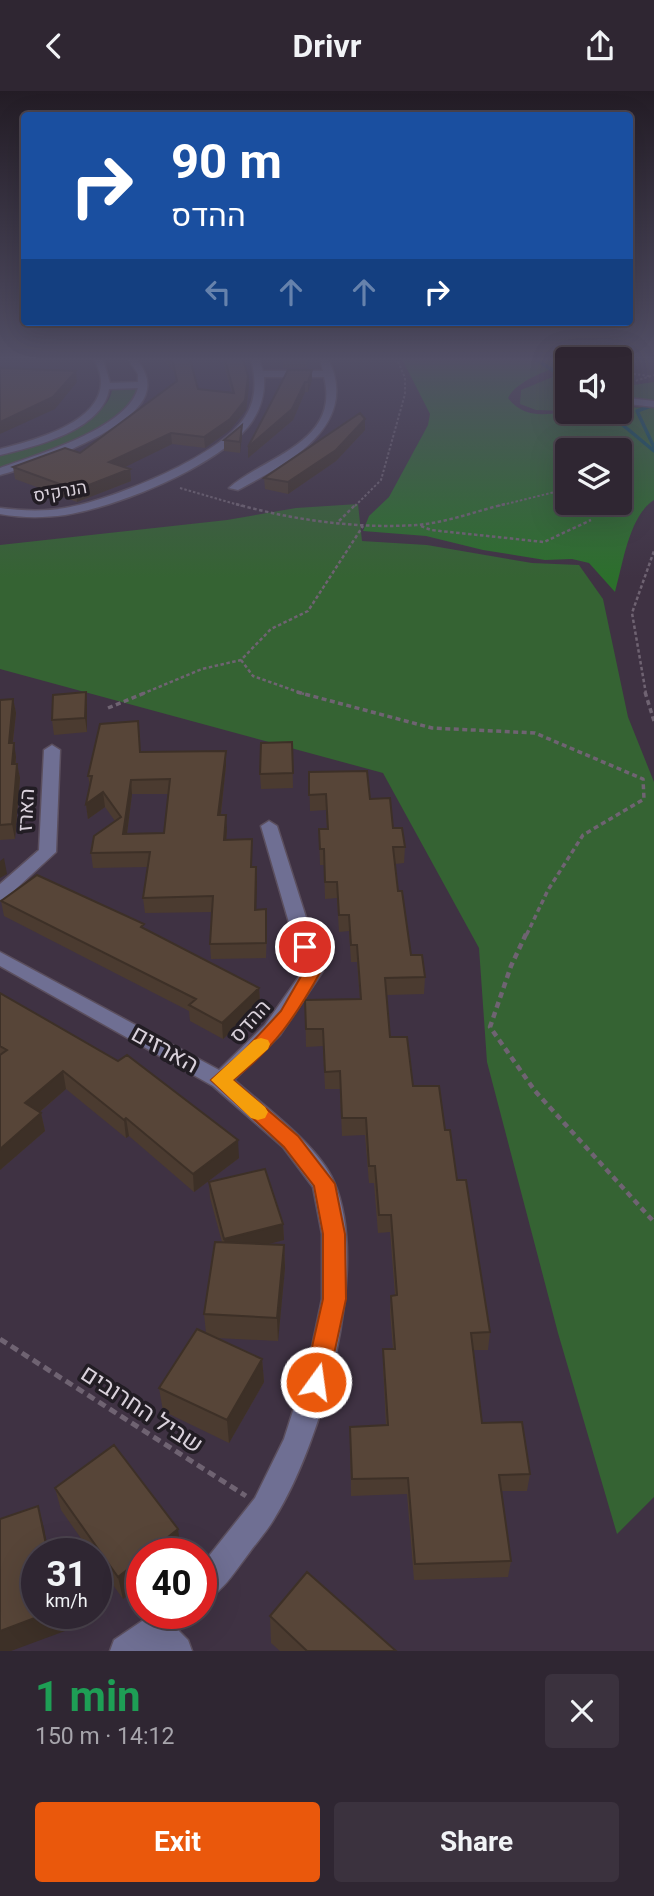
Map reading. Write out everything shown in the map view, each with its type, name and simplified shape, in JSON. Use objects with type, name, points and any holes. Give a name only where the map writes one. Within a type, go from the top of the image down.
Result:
[{"type":"street","points":[[0,452],[58,432]]},
{"type":"street","name":"הנרקיס","points":[[0,472],[97,432]]},
{"type":"street","name":"הנרקיס","points":[[0,511],[27,515],[70,511],[115,497],[213,450],[236,432]]},
{"type":"street","points":[[234,488],[299,450],[316,432]]},
{"type":"street","name":"הארז","points":[[0,894],[47,852],[52,750]]},
{"type":"street","name":"ההדס","points":[[220,1080],[249,1057],[287,1015],[313,971],[269,826]]},
{"type":"street","name":"הארזים","points":[[0,958],[220,1080],[291,1141],[324,1184],[334,1234],[334,1299],[322,1361],[298,1442],[265,1508],[217,1571]]},
{"type":"street","points":[[125,1651],[170,1632]]},
{"type":"path","points":[[339,521],[382,480],[395,432]]},
{"type":"path","points":[[151,481],[211,495],[260,511],[363,526],[419,525],[555,492]]},
{"type":"path","points":[[419,525],[431,530],[544,542],[591,520]]},
{"type":"path","points":[[108,708],[202,669],[241,660],[271,629],[308,611],[363,526]]},
{"type":"path","points":[[654,551],[632,613],[645,692],[654,721]]},
{"type":"path","points":[[241,660],[253,676],[290,691],[432,728],[535,733],[642,779],[645,799],[583,835],[548,890],[511,966],[490,1027],[535,1091],[654,1222]]},
{"type":"path","name":"שביל החרובים","points":[[0,1339],[265,1508]]},
{"type":"green space","points":[[65,432],[91,432],[0,471],[0,455],[29,447]]},
{"type":"green space","points":[[424,432],[654,432],[654,500],[638,517],[624,555],[615,592],[589,563],[572,559],[545,560],[483,550],[426,536],[363,531],[369,516],[389,497]]},
{"type":"green space","points":[[358,504],[362,541],[427,545],[532,563],[579,565],[603,599],[628,717],[654,782],[654,1497],[617,1534],[558,1333],[487,1062],[479,948],[383,773],[0,669],[0,545],[227,520],[296,508]]},
{"type":"building","points":[[109,432],[212,432],[204,437],[171,433],[109,462],[130,469],[76,490],[13,467],[65,448],[80,453]]},
{"type":"building","points":[[234,432],[241,432],[240,442],[224,440]]},
{"type":"building","points":[[256,432],[266,432],[248,447]]},
{"type":"building","points":[[332,432],[353,432],[336,450],[288,482],[264,478]]},
{"type":"building","points":[[86,692],[85,718],[52,720],[53,695]]},
{"type":"building","points":[[13,699],[9,743],[14,743],[12,764],[17,764],[12,824],[0,825],[0,700]]},
{"type":"building","points":[[138,721],[140,752],[226,751],[218,815],[226,815],[224,840],[252,839],[251,867],[256,867],[255,910],[266,909],[266,943],[210,944],[213,896],[143,898],[150,852],[91,853],[94,836],[121,817],[103,792],[86,804],[92,776],[88,776],[100,724]],"holes":[[[170,779],[164,833],[123,834],[131,780]]]},
{"type":"building","points":[[292,742],[293,773],[260,774],[261,743]]},
{"type":"building","points":[[367,771],[370,799],[390,798],[393,828],[402,828],[405,847],[393,847],[398,891],[402,891],[411,955],[422,955],[425,977],[385,978],[390,1037],[407,1037],[413,1086],[439,1086],[445,1130],[450,1130],[457,1180],[466,1180],[490,1332],[471,1333],[482,1423],[522,1422],[530,1474],[499,1475],[511,1561],[415,1564],[408,1478],[352,1479],[350,1427],[388,1425],[383,1349],[395,1349],[391,1296],[397,1295],[391,1215],[379,1215],[375,1166],[369,1166],[366,1118],[342,1118],[340,1071],[325,1072],[323,1029],[306,1029],[305,1000],[361,999],[357,945],[351,945],[349,915],[339,915],[337,882],[325,882],[324,849],[320,849],[319,829],[328,829],[326,794],[309,795],[309,772]]},
{"type":"building","points":[[37,875],[144,924],[141,927],[259,988],[222,1023],[189,1005],[196,999],[1,901]]},
{"type":"building","points":[[0,993],[118,1061],[127,1055],[238,1140],[193,1174],[126,1118],[124,1120],[63,1071],[25,1103],[41,1113],[0,1149],[0,1055],[7,1050],[0,1046]]},
{"type":"building","points":[[265,1169],[283,1224],[224,1239],[209,1182]]},
{"type":"building","points":[[215,1242],[284,1245],[277,1318],[204,1314]]},
{"type":"building","points":[[197,1329],[262,1359],[227,1420],[159,1388]]},
{"type":"building","points":[[114,1445],[178,1529],[167,1538],[126,1538],[126,1571],[118,1577],[112,1569],[112,1538],[90,1538],[55,1488]]},
{"type":"building","points":[[38,1506],[45,1538],[21,1538],[21,1623],[0,1631],[0,1519]]},
{"type":"building","points":[[307,1572],[396,1651],[307,1651],[270,1616]]},
{"type":"waterway","points":[[631,432],[654,451]]},
{"type":"waterway","points":[[647,432],[654,447]]},
{"type":"slow traffic","points":[[258,1112],[220,1080],[261,1044]]},
{"type":"route","points":[[305,947],[313,971],[287,1015],[249,1057],[220,1080],[291,1141],[324,1184],[334,1234],[334,1299],[316,1382]]}]
